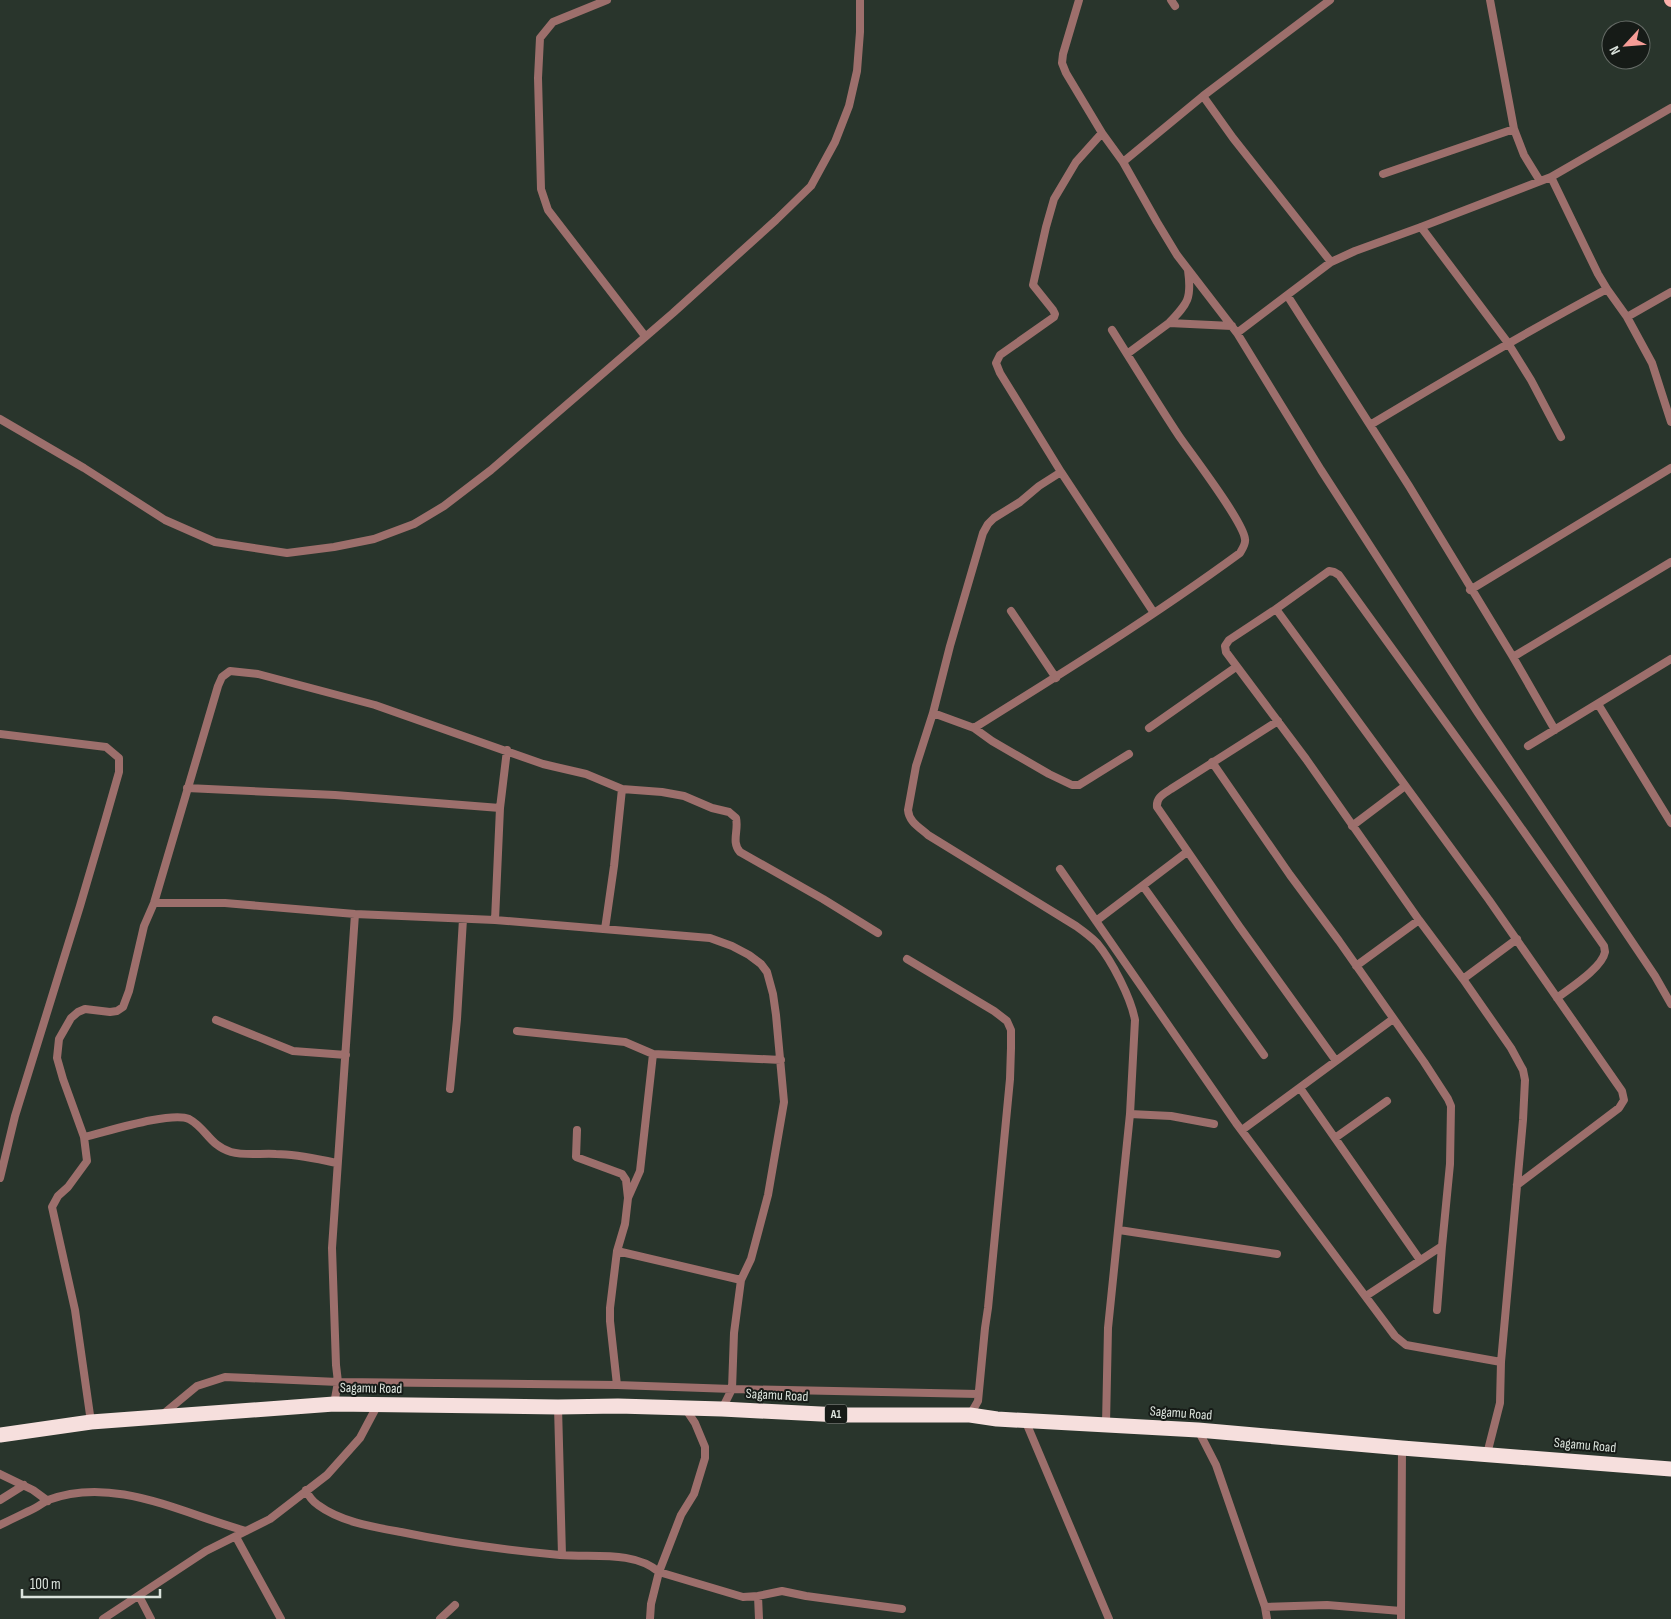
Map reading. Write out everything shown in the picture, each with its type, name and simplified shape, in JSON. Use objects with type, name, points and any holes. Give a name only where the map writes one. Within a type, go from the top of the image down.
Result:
[{"type":"highway","name":"Sagamu Road","points":[[0,1435],[91,1422],[334,1404],[377,1406],[722,1408],[840,1415],[970,1415],[997,1419],[1198,1430],[1402,1448],[1671,1468]]},
{"type":"street","points":[[607,0],[553,22],[540,38],[538,78],[541,189],[548,210],[645,336]]},
{"type":"street","points":[[0,419],[84,468],[165,520],[215,542],[287,553],[334,547],[374,539],[414,524],[444,506],[491,470],[776,220],[811,186],[835,142],[848,106],[857,71],[860,0]]},
{"type":"street","points":[[1079,0],[1063,54],[1062,63],[1066,73],[1102,133],[1123,162],[1157,222],[1188,270],[1237,333],[1321,470],[1478,713],[1650,968],[1671,1004]]},
{"type":"street","points":[[1123,162],[1203,96],[1330,0]]},
{"type":"street","points":[[1490,0],[1514,129],[1524,155],[1540,181]]},
{"type":"street","points":[[1203,96],[1233,138],[1331,262]]},
{"type":"street","points":[[1237,333],[1331,262],[1355,251],[1421,228],[1551,177],[1671,108]]},
{"type":"street","points":[[1383,174],[1514,129]]},
{"type":"street","points":[[1102,133],[1076,162],[1054,199],[1046,226],[1033,285],[1053,310],[1054,317],[1000,355],[996,363],[1000,373],[1061,472],[1154,613]]},
{"type":"street","points":[[1551,177],[1586,251],[1607,289],[1628,317],[1652,363],[1671,422]]},
{"type":"street","points":[[1421,228],[1508,343],[1531,380],[1561,437]]},
{"type":"street","points":[[1127,354],[1169,323],[1189,300],[1191,287],[1188,270]]},
{"type":"street","points":[[1370,425],[1508,343],[1607,289]]},
{"type":"street","points":[[1628,317],[1671,292]]},
{"type":"street","points":[[1287,295],[1370,425],[1513,657],[1555,730]]},
{"type":"street","points":[[1169,323],[1232,326]]},
{"type":"street","points":[[974,728],[1056,678],[1154,613],[1240,553],[1244,546],[1245,539],[1232,514],[1112,330]]},
{"type":"street","points":[[1470,590],[1671,468]]},
{"type":"street","points":[[1061,472],[1039,486],[1020,502],[994,518],[983,533],[933,713],[916,766],[908,817],[928,835],[1076,926],[1097,943],[1130,998],[1134,1014],[1130,1114],[1108,1328],[1106,1424]]},
{"type":"street","points":[[1513,657],[1671,562]]},
{"type":"street","points":[[1487,1454],[1500,1403],[1501,1362],[1523,1120],[1525,1080],[1523,1070],[1511,1048],[1463,979],[1278,721],[1236,667],[1224,646],[1229,640],[1329,571],[1334,572],[1505,805],[1604,946],[1604,957],[1590,972],[1557,998]]},
{"type":"street","points":[[1276,609],[1516,939],[1622,1091],[1624,1100],[1619,1108],[1518,1185]]},
{"type":"street","points":[[1011,611],[1056,678]]},
{"type":"street","points":[[1528,746],[1670,662]]},
{"type":"street","points":[[1150,728],[1236,667]]},
{"type":"street","points":[[91,1422],[75,1310],[52,1207],[58,1196],[68,1188],[88,1160],[84,1137],[57,1058],[59,1039],[71,1018],[78,1012],[85,1009],[110,1012],[123,1008],[129,991],[144,926],[154,903],[218,686],[222,677],[230,671],[258,674],[375,705],[543,764],[586,774],[622,789],[662,792],[684,796],[712,808],[733,814],[737,823],[736,848],[740,852],[878,934]]},
{"type":"street","points":[[1598,704],[1671,823]]},
{"type":"street","points":[[933,713],[974,728],[992,741],[1072,785],[1079,785],[1129,754]]},
{"type":"street","points":[[1278,721],[1160,797],[1157,807],[1336,1060]]},
{"type":"street","points":[[0,734],[106,747],[119,758],[119,772],[80,906],[44,1017],[15,1116],[0,1178]]},
{"type":"street","points":[[495,920],[500,808],[507,750]]},
{"type":"street","points":[[1212,762],[1448,1098],[1451,1106],[1450,1164],[1437,1310]]},
{"type":"street","points":[[1352,826],[1404,786]]},
{"type":"street","points":[[187,788],[500,808]]},
{"type":"street","points":[[605,929],[622,789]]},
{"type":"street","points":[[1096,921],[1188,852]]},
{"type":"street","points":[[1060,869],[1242,1130],[1395,1336],[1406,1345],[1501,1362]]},
{"type":"street","points":[[1143,886],[1264,1055]]},
{"type":"street","points":[[154,903],[225,903],[355,914],[495,920],[710,938],[732,946],[761,964],[770,981],[781,1060],[784,1102],[773,1171],[751,1259],[741,1280],[734,1333],[732,1390],[722,1408]]},
{"type":"street","points":[[334,1404],[338,1382],[332,1248],[355,914]]},
{"type":"street","points":[[450,1089],[457,1019],[462,920]]},
{"type":"street","points":[[1356,966],[1419,920]]},
{"type":"street","points":[[1463,979],[1516,939]]},
{"type":"street","points":[[908,959],[994,1011],[1007,1021],[1011,1030],[1010,1079],[999,1210],[978,1401],[970,1415]]},
{"type":"street","points":[[1242,1130],[1393,1019]]},
{"type":"street","points":[[216,1020],[293,1050],[346,1055]]},
{"type":"street","points":[[517,1031],[625,1042],[653,1054],[781,1060]]},
{"type":"street","points":[[628,1198],[640,1171],[653,1054]]},
{"type":"street","points":[[1300,1088],[1420,1260]]},
{"type":"street","points":[[1335,1138],[1387,1101]]},
{"type":"street","points":[[1130,1114],[1171,1116],[1214,1124]]},
{"type":"street","points":[[84,1137],[158,1120],[177,1117],[187,1118],[196,1124],[214,1144],[231,1152],[257,1155],[277,1154],[337,1163]]},
{"type":"street","points":[[577,1130],[576,1157],[622,1174],[626,1180],[628,1198],[625,1224],[617,1251],[610,1321],[617,1385]]},
{"type":"street","points":[[1119,1230],[1277,1254]]},
{"type":"street","points":[[1366,1296],[1442,1246]]},
{"type":"street","points":[[617,1251],[741,1280]]},
{"type":"street","points":[[160,1416],[196,1386],[225,1377],[338,1382],[617,1385],[732,1390],[978,1394]]},
{"type":"street","points":[[103,1619],[206,1551],[270,1519],[327,1475],[352,1450],[377,1406]]},
{"type":"street","points":[[558,1407],[562,1555]]},
{"type":"street","points":[[650,1619],[651,1604],[659,1572],[681,1515],[694,1494],[705,1458],[704,1447],[695,1423],[685,1408]]},
{"type":"street","points":[[1025,1420],[1110,1619]]},
{"type":"street","points":[[1198,1430],[1216,1465],[1265,1607],[1266,1619]]},
{"type":"street","points":[[1265,1607],[1327,1605],[1401,1615],[1402,1448]]},
{"type":"street","points":[[0,1474],[24,1485],[48,1500]]},
{"type":"street","points":[[0,1500],[24,1485]]},
{"type":"street","points":[[306,1490],[311,1500],[319,1506],[355,1522],[460,1544],[562,1555],[632,1559],[650,1564],[659,1572],[743,1597],[782,1592],[902,1609]]},
{"type":"street","points":[[0,1525],[48,1500],[72,1494],[105,1492],[120,1493],[195,1514],[246,1531]]},
{"type":"street","points":[[236,1537],[281,1619]]},
{"type":"street","points":[[139,1596],[151,1619]]},
{"type":"street","points":[[758,1596],[760,1619]]},
{"type":"street","points":[[440,1619],[455,1605]]}]
